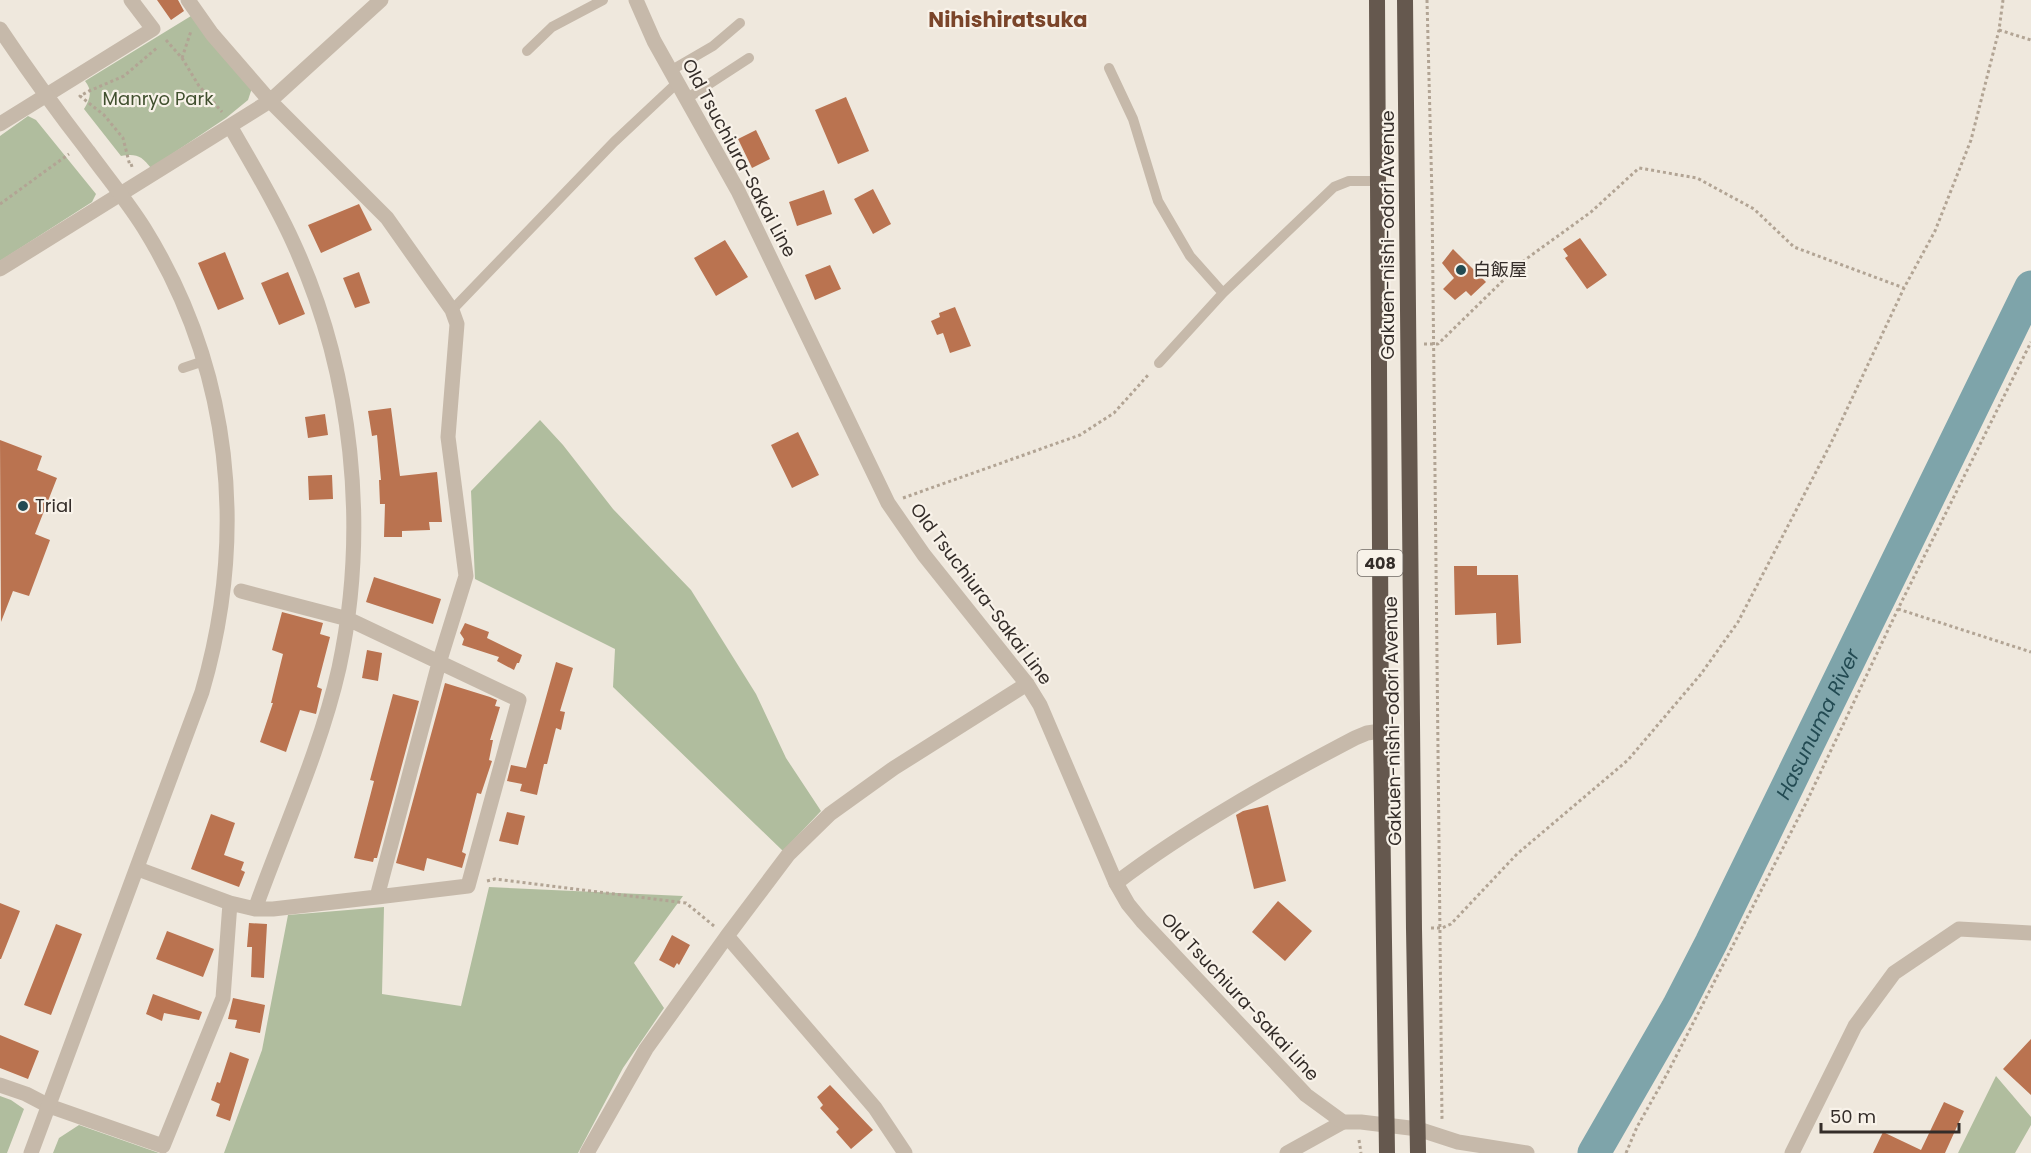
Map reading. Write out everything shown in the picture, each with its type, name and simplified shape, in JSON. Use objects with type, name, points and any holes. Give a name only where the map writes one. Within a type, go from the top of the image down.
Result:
[{"type":"highway","name":"Gakuen-nishi-odori Avenue","points":[[1377,0],[1381,731],[1387,1153]]},
{"type":"highway","name":"Gakuen-nishi-odori Avenue","points":[[1405,0],[1418,1153]]},
{"type":"street","points":[[0,123],[153,29],[131,0]]},
{"type":"street","points":[[188,0],[201,20],[270,101],[387,218],[452,310],[457,324],[448,436],[466,576],[438,663],[377,897]]},
{"type":"street","points":[[0,269],[270,101],[381,0]]},
{"type":"street","name":"Old Tsuchiura-Sakai Line","points":[[636,0],[654,41],[738,191],[888,503],[924,555],[1027,684],[1040,705],[1116,883],[1128,904],[1306,1095],[1343,1122]]},
{"type":"street","points":[[0,29],[45,96],[143,227],[160,256],[192,325],[219,416],[225,456],[228,535],[218,631],[202,692],[31,1153]]},
{"type":"street","points":[[230,126],[293,242],[308,276],[330,346],[348,440],[353,492],[354,544],[348,619],[338,669],[323,725],[255,909]]},
{"type":"street","points":[[138,869],[231,903],[255,909],[273,909],[468,886],[519,700],[348,619],[242,591]]},
{"type":"street","points":[[587,1153],[646,1049],[788,855],[830,814],[894,768],[1027,684]]},
{"type":"street","points":[[1116,883],[1152,856],[1256,793],[1355,738],[1366,733],[1381,731]]},
{"type":"street","points":[[0,1085],[26,1094],[49,1106],[163,1146],[223,998],[228,914],[231,903]]},
{"type":"street","points":[[1792,1153],[1855,1026],[1894,973],[1959,929],[2031,933]]},
{"type":"street","points":[[727,936],[875,1108],[905,1153]]},
{"type":"street","points":[[1287,1153],[1343,1122],[1418,1129],[1458,1142],[1527,1153]]},
{"type":"lane","points":[[527,51],[552,27],[603,0]]},
{"type":"lane","points":[[452,310],[674,77],[740,23]]},
{"type":"lane","points":[[686,99],[749,58]]},
{"type":"lane","points":[[1109,68],[1133,119],[1158,201],[1190,256],[1223,293]]},
{"type":"lane","points":[[1159,363],[1223,293],[1334,187],[1349,181],[1377,181]]},
{"type":"lane","points":[[183,368],[204,361]]},
{"type":"path","points":[[1427,0],[1442,928],[1442,1123]]},
{"type":"path","points":[[1414,929],[1442,928],[1451,924],[1517,854],[1628,760],[1701,675],[1738,622],[1831,443],[1904,288],[1935,231],[1971,140],[1999,30],[2003,0]]},
{"type":"path","points":[[182,58],[192,30],[201,20]]},
{"type":"path","points":[[153,29],[182,58],[199,86],[223,114],[230,126]]},
{"type":"path","points":[[1999,30],[2031,40]]},
{"type":"path","points":[[139,164],[130,166],[123,138],[104,115],[80,96],[124,76],[165,39]]},
{"type":"path","points":[[0,204],[70,153]]},
{"type":"path","points":[[1408,344],[1438,344],[1522,262],[1591,212],[1639,168],[1697,178],[1754,209],[1794,247],[1904,288]]},
{"type":"path","points":[[1626,1153],[1636,1128],[1667,1074],[1806,803],[1898,609],[2031,342]]},
{"type":"path","points":[[888,503],[1080,435],[1114,413],[1159,363]]},
{"type":"path","points":[[1898,609],[2031,652]]},
{"type":"path","points":[[468,886],[495,879],[686,903],[727,936]]},
{"type":"path","points":[[1359,1140],[1361,1153]]},
{"type":"green space","name":"Manryo Park","points":[[191,16],[252,88],[248,100],[226,118],[151,168],[138,156],[121,156],[84,109],[90,95],[85,81]]},
{"type":"green space","points":[[28,116],[36,120],[96,194],[92,202],[0,261],[0,136]]},
{"type":"green space","points":[[540,420],[563,445],[613,509],[691,590],[756,694],[786,758],[821,811],[783,851],[613,687],[615,649],[475,579],[471,491]]},
{"type":"green space","points":[[489,887],[683,896],[634,963],[664,1008],[623,1068],[578,1153],[224,1153],[262,1050],[288,915],[384,907],[382,994],[461,1006]]},
{"type":"green space","points":[[1996,1076],[2031,1117],[2031,1125],[2015,1153],[1958,1153]]},
{"type":"green space","points":[[0,1096],[24,1109],[7,1153],[0,1153]]},
{"type":"green space","points":[[79,1125],[159,1153],[53,1153],[59,1138]]},
{"type":"water","points":[[1624,1090],[1635,1097],[1601,1153],[1586,1153]]},
{"type":"building","points":[[157,0],[178,0],[184,11],[171,20]]},
{"type":"building","points":[[846,97],[869,151],[838,164],[815,110]]},
{"type":"building","points":[[756,130],[770,159],[752,168],[738,139]]},
{"type":"building","points":[[873,189],[891,224],[873,234],[854,199]]},
{"type":"building","points":[[824,190],[832,214],[797,226],[789,202]]},
{"type":"building","points":[[359,204],[372,230],[321,253],[308,225]]},
{"type":"building","points":[[1580,238],[1607,275],[1587,289],[1565,258],[1568,256],[1563,249]]},
{"type":"building","points":[[725,240],[748,277],[716,296],[694,258]]},
{"type":"building","name":"白飯屋","points":[[1453,249],[1486,282],[1471,296],[1466,291],[1455,300],[1443,289],[1454,278],[1442,263]]},
{"type":"building","points":[[225,252],[244,299],[218,310],[198,263]]},
{"type":"building","points":[[830,265],[841,289],[815,300],[805,275]]},
{"type":"building","points":[[288,272],[305,314],[279,325],[261,283]]},
{"type":"building","points":[[359,272],[370,303],[355,308],[343,278]]},
{"type":"building","points":[[955,307],[971,346],[950,353],[943,333],[937,335],[931,321],[940,317],[939,313]]},
{"type":"building","points":[[391,408],[400,476],[437,472],[442,522],[429,522],[430,530],[402,531],[402,537],[384,537],[385,504],[380,504],[379,480],[381,480],[377,435],[372,436],[368,411]]},
{"type":"building","points":[[325,414],[328,435],[308,438],[305,417]]},
{"type":"building","points":[[798,432],[819,475],[792,488],[771,445]]},
{"type":"building","name":"Trial","points":[[0,440],[42,456],[37,470],[57,478],[35,534],[50,540],[29,596],[13,591],[1,622]]},
{"type":"building","points":[[332,475],[333,499],[309,500],[308,476]]},
{"type":"building","points":[[1454,566],[1477,566],[1477,575],[1518,575],[1521,643],[1497,645],[1496,613],[1455,615]]},
{"type":"building","points":[[374,577],[441,599],[433,624],[366,602]]},
{"type":"building","points":[[282,612],[323,623],[320,634],[330,637],[317,687],[322,689],[316,714],[300,710],[286,752],[260,742],[273,703],[271,703],[283,654],[272,650]]},
{"type":"building","points":[[465,623],[489,632],[487,638],[522,655],[514,670],[497,661],[499,657],[462,645],[464,639],[460,633]]},
{"type":"building","points":[[367,650],[382,653],[378,681],[362,678]]},
{"type":"building","points":[[556,662],[573,668],[560,711],[565,712],[561,730],[556,728],[537,795],[520,791],[522,784],[507,781],[511,765],[526,768]]},
{"type":"building","points":[[445,683],[497,700],[495,706],[500,707],[490,740],[493,740],[489,760],[492,761],[481,794],[477,793],[462,852],[466,854],[462,868],[427,858],[424,871],[396,863]]},
{"type":"building","points":[[393,694],[419,701],[377,858],[374,858],[373,862],[354,858],[374,781],[370,780]]},
{"type":"building","points":[[1268,805],[1286,881],[1254,889],[1236,815]]},
{"type":"building","points":[[507,812],[525,816],[518,845],[499,841]]},
{"type":"building","points":[[211,814],[235,823],[224,855],[244,862],[241,870],[245,872],[239,887],[191,869]]},
{"type":"building","points":[[1278,901],[1312,931],[1285,961],[1252,932]]},
{"type":"building","points":[[0,903],[20,911],[1,959],[0,959]]},
{"type":"building","points":[[249,923],[267,924],[264,978],[251,977],[252,947],[247,947]]},
{"type":"building","points":[[56,924],[82,934],[51,1015],[24,1005]]},
{"type":"building","points":[[167,931],[214,949],[203,977],[156,959]]},
{"type":"building","points":[[672,935],[690,945],[679,965],[677,963],[674,968],[659,960]]},
{"type":"building","points":[[153,994],[202,1012],[199,1020],[164,1013],[162,1021],[146,1014]]},
{"type":"building","points":[[233,998],[265,1005],[260,1033],[235,1028],[237,1020],[228,1019]]},
{"type":"building","points":[[0,1035],[39,1051],[28,1079],[0,1068]]},
{"type":"building","points":[[2031,1039],[2031,1095],[2003,1069]]},
{"type":"building","points":[[230,1052],[249,1059],[230,1121],[216,1116],[220,1104],[211,1100],[217,1082],[220,1083]]},
{"type":"building","points":[[830,1085],[873,1130],[851,1149],[836,1132],[839,1129],[820,1108],[823,1105],[817,1097]]},
{"type":"building","points":[[1944,1102],[1964,1111],[1945,1153],[1873,1153],[1883,1132],[1921,1150]]},
{"type":"waterway","name":"Hasunuma River","points":[[1594,1153],[1678,1007],[1711,943],[2031,287]]},
{"type":"place","name":"白飯屋","points":[[1461,270]]},
{"type":"place","name":"Trial","points":[[23,506]]},
{"type":"district","name":"Nihishiratsuka","points":[[1008,20]]}]
